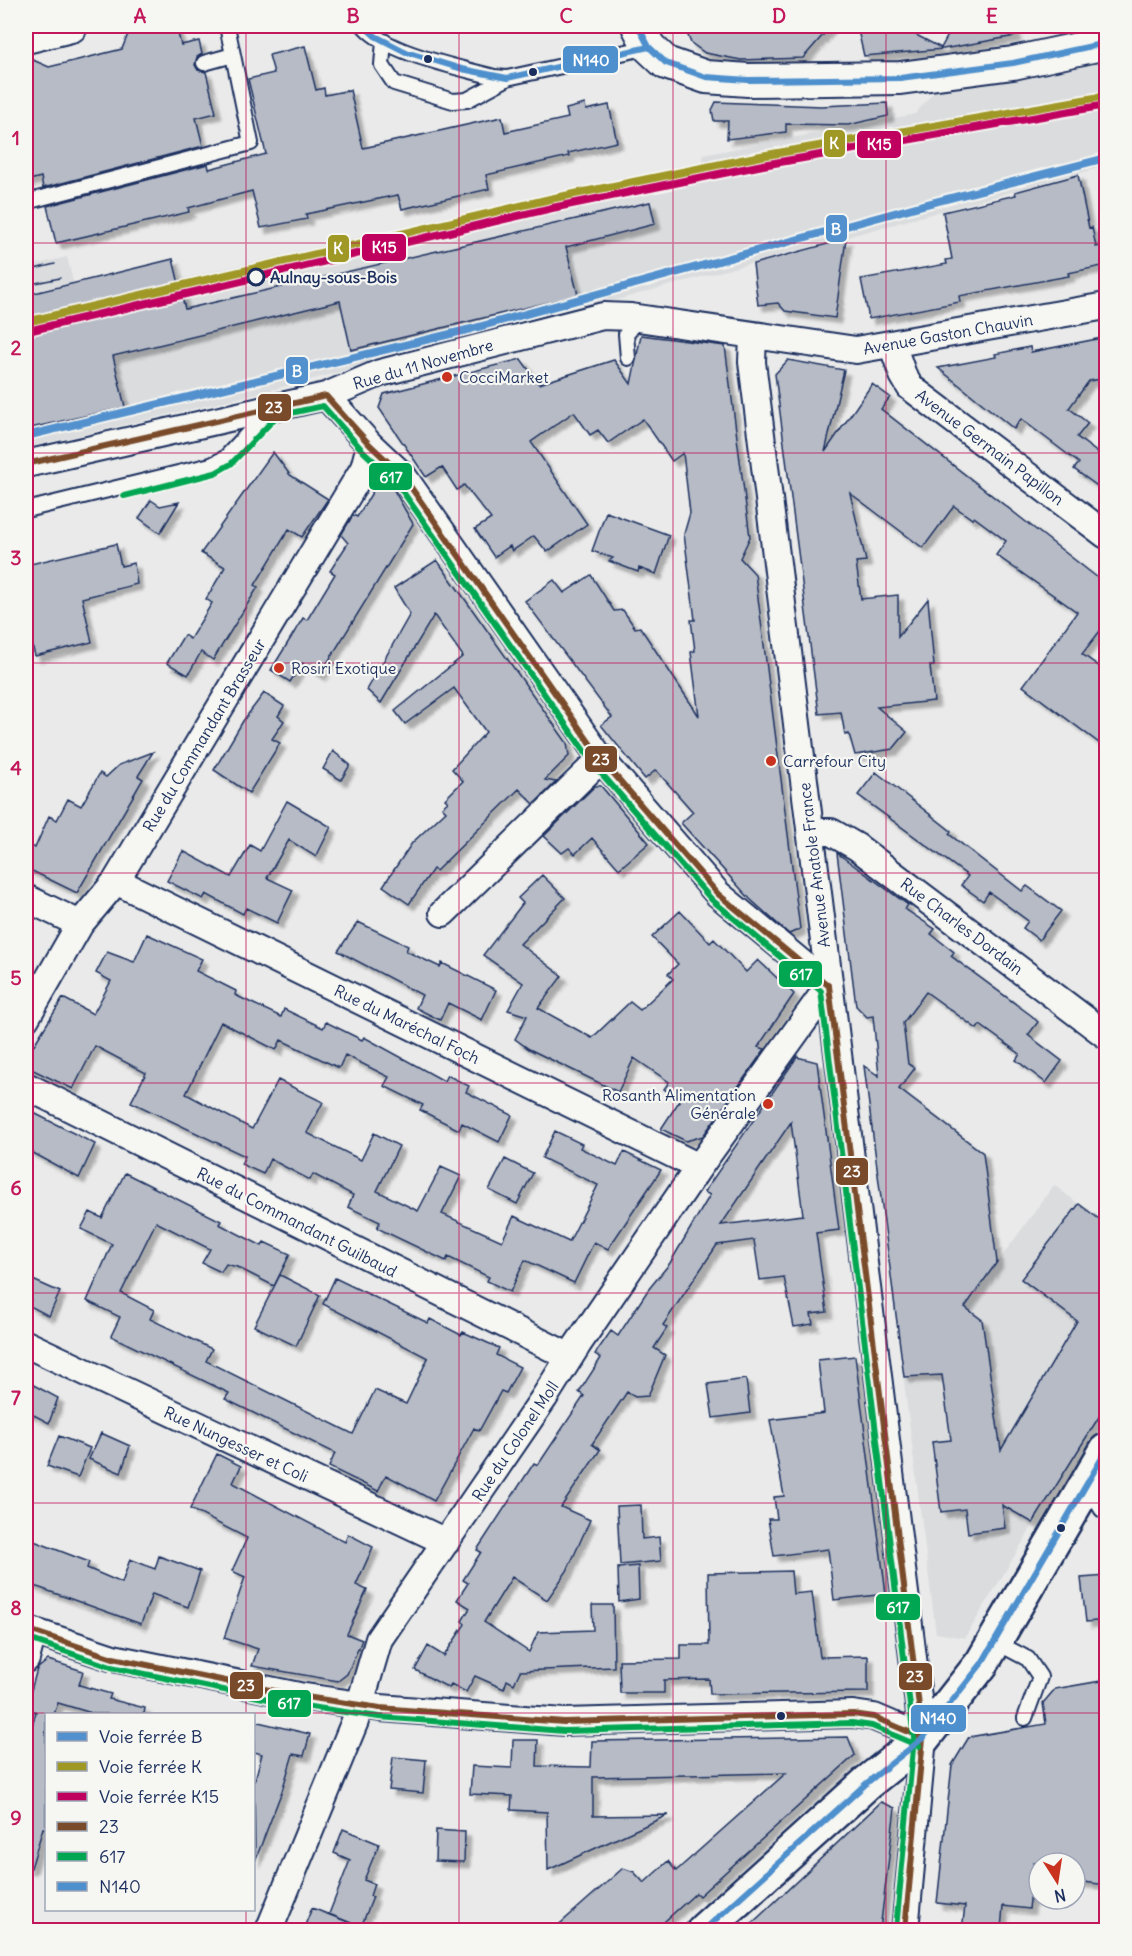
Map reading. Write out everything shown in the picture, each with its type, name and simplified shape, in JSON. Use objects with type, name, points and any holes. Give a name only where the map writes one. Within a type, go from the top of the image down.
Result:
[{"type":"main road","points":[[704,1930],[868,1782],[923,1738],[982,1663],[1099,1464]]},
{"type":"street","points":[[26,38],[71,26]]},
{"type":"street","points":[[644,37],[666,63],[682,70],[706,77],[748,80],[900,78],[1013,63],[1107,43]]},
{"type":"street","name":"Avenue Gaston Chauvin","points":[[753,335],[841,350],[892,344],[1107,306]]},
{"type":"street","name":"Rue du 11 Novembre","points":[[26,464],[326,396],[380,373],[603,316],[632,317],[753,335]]},
{"type":"street","name":"Avenue Anatole France","points":[[753,335],[752,362],[923,1738],[905,1930]]},
{"type":"street","name":"Avenue Germain Papillon","points":[[892,344],[897,362],[910,387],[1107,535]]},
{"type":"street","points":[[326,396],[370,445],[403,476],[601,759],[718,894],[829,986]]},
{"type":"street","name":"Rue du Commandant Brasseur","points":[[26,1018],[80,924],[116,881],[364,468],[370,445]]},
{"type":"street","points":[[443,912],[601,759]]},
{"type":"street","name":"Rue Charles Dordain","points":[[811,832],[831,832],[857,847],[1107,1035]]},
{"type":"street","name":"Rue du Maréchal Foch","points":[[116,881],[699,1167]]},
{"type":"street","points":[[26,898],[80,924]]},
{"type":"street","name":"Rue du Colonel Moll","points":[[269,1930],[355,1721],[379,1639],[699,1167],[829,986]]},
{"type":"street","name":"Rue du Commandant Guilbaud","points":[[26,1086],[570,1357]]},
{"type":"street","name":"Rue Nungesser et Coli","points":[[26,1344],[446,1542]]},
{"type":"street","points":[[1099,1464],[1107,1505]]},
{"type":"street","points":[[26,1659],[29,1631],[113,1658],[299,1696],[359,1705],[564,1722],[853,1714],[874,1718],[923,1738]]},
{"type":"lane","points":[[26,202],[251,143],[226,26]]},
{"type":"lane","points":[[364,26],[384,41],[443,62],[494,77],[507,78]]},
{"type":"lane","points":[[384,41],[382,65],[394,83],[453,101],[467,100],[507,78],[644,37]]},
{"type":"lane","points":[[204,63],[233,55]]},
{"type":"lane","points":[[628,358],[626,334],[630,330]]},
{"type":"lane","points":[[26,510],[211,465],[225,458],[264,419],[270,408]]},
{"type":"lane","points":[[994,1641],[1028,1659],[1040,1677],[1025,1718]]},
{"type":"shaded area","points":[[1106,59],[1106,166],[609,302],[271,390],[26,448],[26,267],[67,257],[78,303],[511,202],[703,162],[703,155],[915,114],[938,87]]},
{"type":"shaded area","points":[[1054,1185],[1106,1225],[1106,1404],[965,1638],[936,1633],[887,1249],[965,1307]]},
{"type":"building","points":[[176,26],[181,45],[199,41],[202,54],[197,57],[195,65],[198,70],[206,72],[216,113],[196,118],[203,146],[43,188],[41,177],[26,181],[26,57],[49,67],[122,49],[128,34]]},
{"type":"building","points":[[684,26],[831,26],[803,58],[741,60],[705,53],[691,43]]},
{"type":"building","points":[[857,26],[901,27],[941,48],[953,26],[1015,26],[1015,36],[943,49],[864,56]]},
{"type":"building","points":[[305,46],[316,90],[324,88],[325,95],[350,90],[363,148],[502,117],[505,132],[568,118],[566,109],[585,104],[586,110],[609,105],[617,142],[568,153],[569,156],[486,175],[489,189],[402,209],[398,195],[306,214],[307,219],[261,228],[252,191],[188,208],[189,212],[56,243],[47,206],[208,164],[209,169],[266,154],[248,79],[274,73],[269,55]]},
{"type":"building","points":[[716,102],[821,106],[887,103],[888,116],[848,125],[786,124],[786,132],[727,139],[728,121],[714,121],[712,110]]},
{"type":"building","points":[[1078,175],[1089,228],[1092,227],[1096,247],[1107,245],[1107,265],[1068,273],[1069,276],[959,296],[960,302],[869,319],[861,279],[947,264],[946,260],[952,259],[943,212],[1016,195],[1015,192]]},
{"type":"building","points":[[650,202],[655,224],[566,247],[578,295],[351,350],[340,301],[113,356],[125,407],[26,429],[26,295],[173,259],[185,309]]},
{"type":"building","points":[[846,239],[835,318],[785,311],[778,303],[758,305],[753,264]]},
{"type":"building","points":[[641,335],[725,346],[750,537],[740,558],[755,574],[800,929],[789,934],[750,899],[681,823],[693,812],[656,770],[645,779],[601,725],[612,717],[525,601],[554,580],[564,593],[591,575],[614,611],[623,610],[635,628],[640,627],[699,716],[691,652],[695,651],[691,620],[695,620],[684,534],[690,513],[683,453],[672,461],[643,419],[608,443],[598,430],[590,435],[574,412],[531,442],[587,524],[547,552],[534,536],[512,551],[510,546],[494,557],[475,529],[491,519],[464,485],[457,490],[442,467],[426,477],[379,408],[384,394],[521,359],[539,384],[614,360],[631,384]]},
{"type":"building","points":[[1107,337],[1107,378],[1089,381],[1069,408],[1088,423],[1077,437],[1107,460],[1107,493],[1074,469],[1079,463],[1021,419],[1014,429],[938,368],[996,357],[995,354],[1030,347],[1031,352]]},
{"type":"building","points":[[788,360],[844,370],[825,452],[872,384],[890,397],[881,409],[1107,585],[1107,622],[1082,654],[1107,672],[1107,749],[1023,686],[1077,612],[996,555],[1006,541],[974,517],[972,519],[954,506],[923,548],[850,493],[866,561],[856,562],[861,599],[898,595],[898,637],[928,599],[934,666],[930,666],[934,701],[877,707],[907,732],[893,749],[855,755],[849,734],[845,735],[841,712],[819,714],[775,374]]},
{"type":"building","points":[[273,452],[290,475],[328,499],[302,537],[289,529],[255,585],[258,587],[213,660],[201,652],[188,675],[167,663],[184,635],[190,639],[212,603],[206,599],[225,567],[201,553]]},
{"type":"building","points":[[391,485],[413,524],[320,675],[302,663],[290,682],[271,670],[303,618],[307,620],[335,574],[330,571],[348,543],[341,535],[353,515],[357,517],[376,486]]},
{"type":"building","points":[[151,500],[160,506],[179,502],[160,533],[139,518]]},
{"type":"building","points":[[606,512],[669,535],[656,574],[639,568],[638,572],[609,561],[613,558],[592,551]]},
{"type":"building","points":[[116,544],[121,566],[134,563],[137,584],[82,598],[92,642],[35,656],[30,636],[26,637],[26,565]]},
{"type":"building","points":[[437,560],[567,743],[569,756],[545,780],[556,782],[534,804],[519,789],[436,871],[433,869],[409,904],[383,886],[412,843],[446,811],[442,807],[448,802],[445,799],[463,781],[452,769],[486,732],[454,688],[405,724],[395,711],[463,656],[434,615],[381,703],[367,690],[410,614],[394,588]]},
{"type":"building","points":[[264,693],[284,706],[278,716],[284,721],[272,739],[280,743],[249,793],[214,770],[243,721]]},
{"type":"building","points":[[333,751],[350,765],[341,780],[323,769]]},
{"type":"building","points":[[153,752],[138,776],[143,779],[77,893],[26,868],[26,843],[35,848],[49,816],[57,820],[68,799],[81,806],[100,773],[106,777],[119,765]]},
{"type":"building","points":[[876,772],[951,831],[949,834],[1022,891],[1027,886],[1061,911],[1039,940],[1023,928],[1028,921],[989,892],[983,901],[961,885],[968,876],[858,795]]},
{"type":"building","points":[[595,786],[601,786],[649,843],[619,869],[592,838],[575,854],[569,848],[562,853],[544,836]]},
{"type":"building","points":[[287,801],[331,827],[316,857],[289,840],[267,878],[293,890],[277,923],[246,908],[243,914],[206,894],[203,899],[167,881],[183,851],[231,877],[250,845],[260,851]]},
{"type":"building","points":[[837,853],[908,905],[905,909],[935,929],[931,934],[954,952],[951,956],[1032,1016],[1038,1022],[1028,1035],[1062,1061],[1046,1083],[1016,1060],[1020,1054],[980,1025],[977,1029],[926,992],[903,1023],[908,1064],[915,1068],[899,1089],[983,1153],[997,1262],[965,1307],[982,1320],[1001,1450],[1077,1321],[1021,1279],[1079,1204],[1107,1225],[1107,1404],[1033,1523],[1002,1505],[1005,1528],[968,1533],[965,1509],[941,1512],[932,1442],[951,1440],[942,1375],[904,1377],[864,1066],[879,1076],[873,1016],[867,1017],[856,1006]]},
{"type":"building","points":[[542,875],[565,898],[520,944],[562,976],[538,1008],[592,1038],[630,1002],[640,1010],[673,979],[668,974],[678,964],[652,937],[680,911],[710,943],[714,939],[746,972],[758,960],[794,994],[758,1047],[765,1049],[703,1136],[686,1141],[661,1129],[680,1100],[664,1089],[669,1082],[634,1058],[618,1092],[529,1049],[515,1039],[527,1016],[508,1010],[523,983],[483,955],[523,903],[518,898]]},
{"type":"building","points":[[358,922],[408,946],[406,951],[440,967],[442,963],[496,990],[482,1020],[448,1003],[440,1020],[416,1008],[422,995],[338,951]]},
{"type":"building","points":[[147,934],[202,959],[196,971],[236,991],[235,995],[281,1017],[284,1009],[323,1028],[326,1022],[362,1040],[364,1037],[444,1081],[447,1075],[469,1086],[466,1092],[512,1115],[499,1142],[462,1123],[459,1130],[420,1110],[423,1105],[384,1086],[389,1077],[345,1055],[339,1068],[281,1040],[276,1050],[221,1022],[186,1094],[252,1129],[278,1080],[323,1102],[307,1133],[361,1160],[374,1133],[399,1146],[377,1191],[418,1211],[441,1167],[461,1176],[442,1214],[502,1241],[514,1216],[569,1242],[598,1185],[542,1158],[555,1131],[582,1144],[580,1148],[617,1166],[624,1152],[661,1170],[608,1249],[594,1242],[574,1283],[525,1260],[510,1292],[487,1281],[489,1277],[448,1257],[446,1261],[377,1228],[380,1222],[348,1207],[353,1195],[313,1174],[310,1180],[270,1159],[263,1174],[241,1164],[245,1156],[131,1102],[146,1073],[95,1046],[73,1089],[29,1068],[27,1056],[63,998],[93,1014],[111,981],[96,973],[107,952],[134,962]]},
{"type":"building","points":[[797,1057],[817,1062],[839,1230],[816,1233],[827,1312],[811,1314],[813,1324],[794,1327],[784,1277],[760,1280],[754,1240],[717,1245],[663,1325],[667,1328],[654,1348],[665,1355],[648,1396],[635,1397],[627,1392],[592,1444],[600,1450],[561,1507],[590,1520],[567,1571],[547,1600],[512,1577],[484,1622],[529,1652],[538,1632],[593,1630],[592,1605],[613,1605],[614,1667],[520,1671],[514,1684],[507,1680],[504,1689],[475,1676],[466,1692],[451,1684],[449,1688],[415,1670],[428,1646],[444,1656],[465,1624],[462,1621],[470,1608],[457,1600],[468,1583],[463,1580],[481,1552],[477,1550],[534,1463],[538,1465],[584,1396],[579,1392],[601,1358],[595,1354],[611,1331],[618,1336],[648,1290],[670,1263],[710,1195],[704,1192]],"holes":[[[791,1122],[803,1215],[721,1225]]]},
{"type":"building","points":[[26,1109],[95,1144],[79,1178],[26,1149]]},
{"type":"building","points":[[505,1159],[533,1173],[517,1204],[489,1190]]},
{"type":"building","points":[[125,1173],[221,1221],[219,1224],[262,1246],[264,1242],[290,1254],[274,1286],[237,1267],[226,1264],[221,1272],[202,1263],[210,1249],[156,1222],[121,1293],[154,1310],[150,1319],[212,1349],[206,1361],[353,1434],[375,1390],[406,1404],[428,1358],[323,1304],[335,1278],[428,1323],[430,1319],[461,1335],[463,1332],[499,1348],[496,1355],[520,1367],[506,1393],[501,1391],[479,1431],[474,1428],[434,1501],[386,1475],[378,1491],[329,1467],[335,1453],[225,1399],[229,1393],[111,1336],[120,1317],[87,1301],[112,1244],[81,1229],[90,1212],[102,1218]]},
{"type":"building","points":[[280,1275],[320,1295],[296,1346],[254,1326]]},
{"type":"building","points":[[26,1277],[60,1292],[49,1316],[28,1305],[31,1300],[26,1297]]},
{"type":"building","points":[[855,1356],[886,1594],[834,1600],[828,1549],[774,1556],[768,1519],[777,1519],[774,1497],[784,1496],[770,1420],[824,1413],[818,1360]]},
{"type":"building","points":[[746,1379],[750,1413],[713,1418],[708,1384]]},
{"type":"building","points":[[26,1381],[58,1398],[49,1423],[26,1411]]},
{"type":"building","points":[[101,1433],[130,1446],[121,1473],[89,1459]]},
{"type":"building","points":[[59,1436],[90,1448],[78,1477],[47,1466]]},
{"type":"building","points":[[217,1454],[241,1466],[233,1483],[345,1542],[348,1534],[373,1547],[356,1585],[367,1590],[347,1634],[362,1640],[347,1674],[338,1681],[252,1666],[258,1649],[224,1638],[245,1577],[232,1571],[247,1538],[190,1509]]},
{"type":"building","points":[[641,1505],[642,1539],[659,1537],[661,1561],[620,1565],[617,1506]]},
{"type":"building","points":[[26,1538],[89,1562],[87,1568],[122,1583],[130,1559],[155,1569],[159,1556],[200,1571],[188,1607],[152,1594],[141,1624],[26,1583]]},
{"type":"building","points":[[638,1566],[639,1599],[619,1602],[618,1568]]},
{"type":"building","points":[[791,1571],[793,1594],[812,1592],[820,1657],[868,1656],[868,1692],[710,1694],[709,1679],[664,1680],[664,1693],[620,1693],[619,1660],[681,1659],[681,1645],[709,1645],[708,1573]]},
{"type":"building","points":[[1107,1576],[1107,1620],[1086,1622],[1081,1578]]},
{"type":"building","points":[[48,1660],[83,1671],[79,1685],[111,1694],[109,1699],[145,1708],[144,1713],[92,1713],[58,1703],[54,1713],[45,1713],[45,1829],[43,1828],[31,1868],[26,1868],[26,1747],[36,1712],[26,1708],[37,1669]]},
{"type":"building","points":[[1107,1680],[1107,1885],[1087,1882],[1087,1851],[1027,1851],[1027,1909],[1003,1906],[1001,1930],[962,1930],[965,1906],[937,1903],[952,1765],[969,1737],[1046,1724],[1043,1703],[1055,1689]]},
{"type":"building","points":[[255,1721],[310,1734],[304,1756],[293,1754],[282,1791],[255,1861],[255,1779],[262,1754],[255,1752]]},
{"type":"building","points":[[848,1737],[855,1755],[699,1896],[696,1893],[655,1930],[553,1930],[623,1868],[634,1872],[644,1883],[668,1861],[676,1871],[786,1773],[593,1777],[593,1816],[668,1815],[548,1870],[547,1812],[511,1810],[512,1796],[470,1794],[472,1766],[512,1768],[513,1740],[538,1740],[537,1766],[591,1767],[592,1741]]},
{"type":"building","points":[[393,1757],[426,1760],[423,1793],[389,1790]]},
{"type":"building","points":[[881,1802],[895,1808],[880,1930],[745,1930]]},
{"type":"building","points":[[343,1829],[379,1844],[364,1880],[374,1884],[370,1896],[373,1897],[361,1927],[329,1914],[350,1860],[334,1853]]},
{"type":"building","points":[[436,1830],[465,1832],[464,1862],[435,1861]]},
{"type":"building","points":[[312,1908],[366,1929],[366,1930],[303,1930]]},
{"type":"tram line","points":[[26,271],[55,264]]},
{"type":"tram line","points":[[26,285],[60,278]]},
{"type":"rail line","name":"K","points":[[26,322],[550,199],[761,156],[1106,96]]},
{"type":"rail line","name":"K15","points":[[28,331],[552,208],[763,165],[1106,105]]},
{"type":"rail line","name":"B","points":[[26,436],[471,329],[923,205],[1106,158]]},
{"type":"transit line","name":"N140","points":[[364,26],[375,36],[406,52],[462,69],[507,78],[649,47]]},
{"type":"transit line","name":"N140","points":[[638,26],[649,47],[666,63],[706,77],[748,80],[900,78],[1013,63],[1106,43]]},
{"type":"transit line","name":"23","points":[[26,464],[326,396],[370,445],[403,476],[601,759],[718,894],[829,986],[923,1738],[905,1930]]},
{"type":"transit line","name":"617","points":[[124,496],[215,473],[231,464],[277,416],[323,406],[363,451],[396,482],[594,765],[712,900],[821,991],[914,1738],[896,1929]]},
{"type":"transit line","name":"N140","points":[[704,1930],[868,1782],[923,1738],[982,1663],[1106,1451]]},
{"type":"transit line","name":"23","points":[[26,1629],[113,1658],[299,1696],[380,1708],[564,1722],[853,1714],[874,1717],[923,1738]]},
{"type":"transit line","name":"617","points":[[26,1638],[111,1667],[297,1705],[379,1717],[564,1731],[852,1723],[872,1726],[919,1746]]},
{"type":"place","name":"Aulnay-sous-Bois","points":[[256,277]]},
{"type":"place","name":"CocciMarket","points":[[447,377]]},
{"type":"place","name":"Rosiri Exotique","points":[[279,668]]},
{"type":"place","name":"Carrefour City","points":[[771,761]]},
{"type":"place","name":"Rosanth Alimentation Générale","points":[[768,1104]]}]
